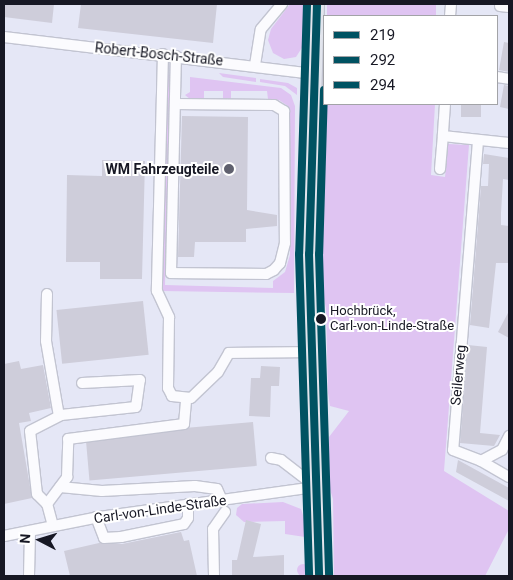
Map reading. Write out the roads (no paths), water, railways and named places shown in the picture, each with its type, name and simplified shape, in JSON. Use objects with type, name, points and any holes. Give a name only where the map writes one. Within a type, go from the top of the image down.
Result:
[{"type":"main road","points":[[317,4],[309,254],[310,352],[319,576]]},
{"type":"street","points":[[255,65],[261,29],[282,4]]},
{"type":"street","name":"Robert-Bosch-Straße","points":[[4,37],[163,54],[314,74]]},
{"type":"street","points":[[163,54],[157,291],[169,317],[168,388],[172,396],[186,399],[191,398],[218,372],[229,353],[310,352]]},
{"type":"street","points":[[175,104],[274,105],[284,111],[285,243],[280,263],[274,270],[266,274],[171,273],[176,56]]},
{"type":"street","points":[[440,169],[445,105]]},
{"type":"street","points":[[443,132],[478,140],[509,143]]},
{"type":"street","name":"Seilerweg","points":[[478,140],[453,450],[481,461]]},
{"type":"street","points":[[47,294],[46,341],[60,416]]},
{"type":"street","points":[[53,526],[47,504],[37,494],[30,431],[60,416],[136,407],[140,380],[82,383]]},
{"type":"street","points":[[47,504],[67,477],[68,439],[184,424],[186,399]]},
{"type":"street","points":[[481,461],[502,450],[509,436]]},
{"type":"street","points":[[271,458],[281,460],[316,487]]},
{"type":"street","points":[[481,461],[509,477]]},
{"type":"street","points":[[60,487],[102,491],[176,485],[205,487],[217,489],[222,500]]},
{"type":"street","name":"Carl-von-Linde-Straße","points":[[4,536],[96,517],[316,487]]},
{"type":"street","points":[[96,517],[104,538],[122,537],[184,524],[188,518],[188,504]]},
{"type":"street","points":[[214,576],[213,529],[225,512]]},
{"type":"street","points":[[29,576],[30,531]]},
{"type":"place","name":"WM Fahrzeugteile","points":[[229,169]]},
{"type":"place","name":"Hochbrück, Carl-von-Linde-Straße","points":[[321,319]]}]
